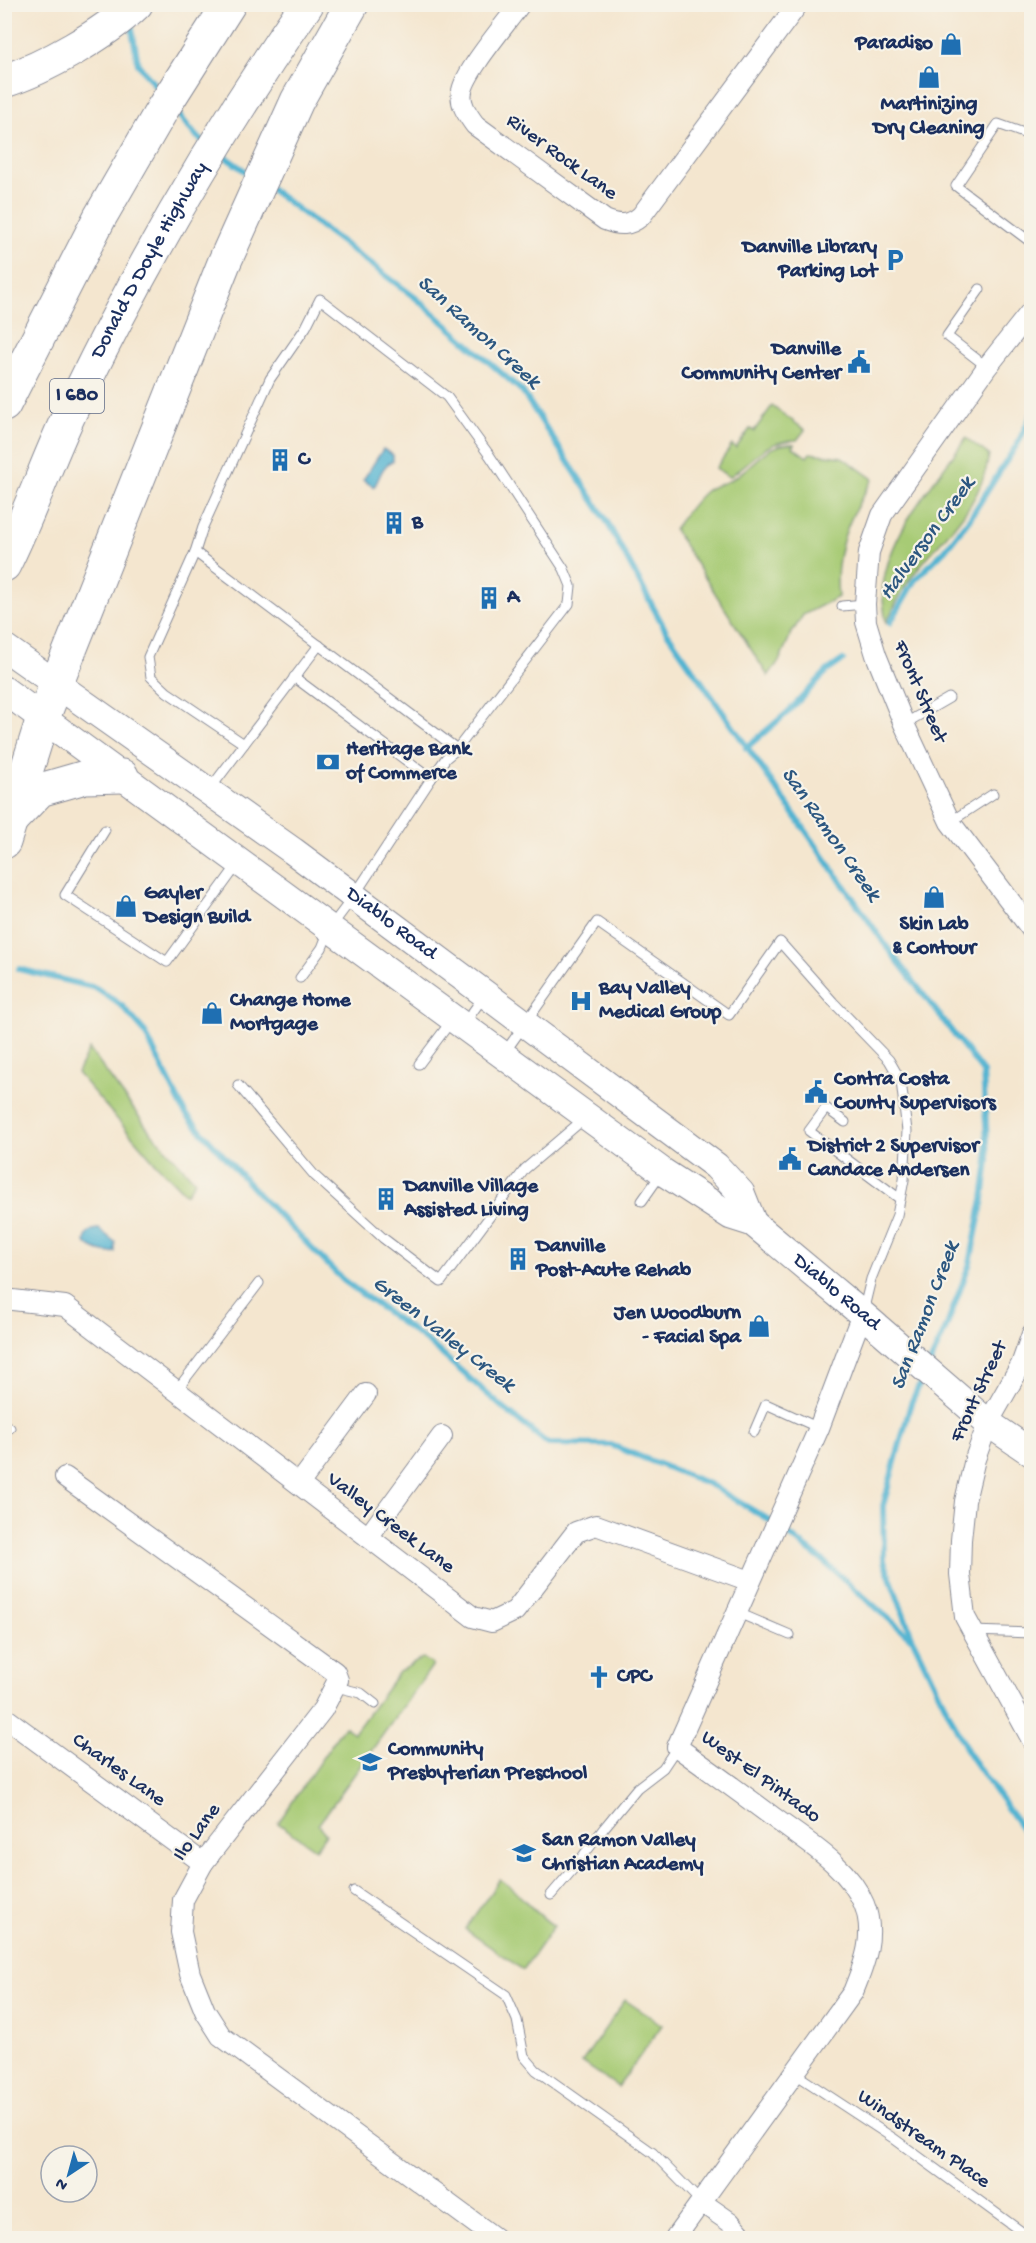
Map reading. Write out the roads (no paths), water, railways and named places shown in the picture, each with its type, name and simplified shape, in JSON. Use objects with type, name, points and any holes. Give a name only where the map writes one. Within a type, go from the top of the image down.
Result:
[{"type":"highway","points":[[4,81],[49,62],[94,36],[136,4]]},
{"type":"highway","name":"I 680","points":[[4,405],[100,217],[163,108],[230,4]]},
{"type":"highway","name":"Donald D Doyle Highway","points":[[7,559],[78,396],[156,244],[261,70],[307,4]]},
{"type":"highway","points":[[9,830],[43,718],[224,263],[297,101],[352,4]]},
{"type":"highway","points":[[9,830],[40,790],[85,777],[122,776]]},
{"type":"street","name":"River Rock Lane","points":[[520,4],[468,75],[461,92],[464,110],[475,124],[605,220],[618,225],[632,224],[641,216],[798,4]]},
{"type":"street","name":"Front Street","points":[[1032,310],[987,367],[882,515],[869,552],[865,604],[866,622],[876,655],[904,724],[950,822],[1032,930]]},
{"type":"street","name":"Diablo Road","points":[[4,647],[354,896],[716,1166],[741,1193],[753,1223]]},
{"type":"street","name":"Diablo Road","points":[[4,690],[663,1172],[731,1216],[753,1223],[965,1401],[988,1423],[1032,1453]]},
{"type":"street","name":"Valley Creek Lane","points":[[4,1299],[65,1306],[473,1617],[492,1622],[514,1611],[576,1532],[596,1525],[753,1574]]},
{"type":"street","name":"West El Pintado","points":[[675,2238],[853,1992],[865,1963],[870,1932],[865,1905],[855,1885],[824,1855],[676,1747],[819,1428],[862,1314]]},
{"type":"street","name":"Front Street","points":[[1032,1334],[1021,1365],[988,1423],[975,1459],[965,1501],[960,1574],[965,1617],[1032,1740]]},
{"type":"street","points":[[299,1484],[366,1394]]},
{"type":"street","points":[[368,1537],[442,1436]]},
{"type":"street","points":[[65,1477],[335,1672],[338,1680],[336,1687]]},
{"type":"street","name":"Ilo Lane","points":[[336,1687],[323,1709],[203,1863],[183,1900],[181,1932],[190,1974],[204,2012],[221,2036],[495,2238]]},
{"type":"street","name":"Charles Lane","points":[[4,1717],[203,1863]]},
{"type":"street","points":[[701,2202],[730,2222],[744,2238]]},
{"type":"lane","points":[[1032,136],[998,124],[956,186],[1032,243]]},
{"type":"lane","points":[[980,289],[947,336],[987,367]]},
{"type":"lane","points":[[244,744],[167,692],[151,677],[148,657],[195,552],[203,526],[270,379],[306,327],[320,299],[447,397],[490,456],[564,569],[571,585],[569,604],[457,749],[446,758],[330,928],[322,948],[300,978]]},
{"type":"lane","points":[[195,552],[457,749]]},
{"type":"lane","points":[[842,606],[865,604]]},
{"type":"lane","points":[[208,791],[319,645]]},
{"type":"lane","points":[[294,677],[431,779]]},
{"type":"lane","points":[[904,724],[949,698]]},
{"type":"lane","points":[[950,822],[993,794]]},
{"type":"lane","points":[[105,831],[65,895],[167,962],[240,862]]},
{"type":"lane","points":[[503,1055],[597,922],[729,1015],[780,942],[889,1060],[901,1081],[907,1131],[904,1180],[897,1215],[871,1279],[862,1314]]},
{"type":"lane","points":[[419,1064],[486,994]]},
{"type":"lane","points":[[238,1085],[315,1176],[383,1238],[441,1282],[525,1169],[587,1116]]},
{"type":"lane","points":[[844,1122],[826,1108],[809,1131],[900,1199]]},
{"type":"lane","points":[[642,1201],[663,1172]]},
{"type":"lane","points":[[176,1391],[259,1284]]},
{"type":"lane","points":[[754,1432],[766,1404],[819,1428]]},
{"type":"lane","points":[[736,1612],[790,1635]]},
{"type":"lane","points":[[972,1630],[1032,1634]]},
{"type":"lane","points":[[336,1687],[361,1693],[375,1704]]},
{"type":"lane","points":[[551,1895],[637,1788],[663,1768],[676,1747]]},
{"type":"lane","points":[[354,1891],[506,1995],[517,2020],[524,2056],[536,2070],[653,2153],[701,2202]]},
{"type":"lane","name":"Windstream Place","points":[[794,2073],[893,2138],[1030,2238]]},
{"type":"water","points":[[383,449],[393,455],[393,461],[383,469],[374,487],[363,480]]},
{"type":"water","points":[[99,1229],[115,1242],[115,1252],[99,1251],[85,1242],[89,1232]]},
{"type":"waterway","name":"San Ramon Creek","points":[[131,23],[138,64],[162,94]]},
{"type":"waterway","name":"San Ramon Creek","points":[[174,109],[195,135],[205,143]]},
{"type":"waterway","name":"San Ramon Creek","points":[[221,154],[252,176]]},
{"type":"waterway","name":"San Ramon Creek","points":[[268,187],[417,299],[522,391],[606,520],[666,631],[887,947],[983,1072],[988,1160],[983,1199],[970,1263],[946,1328],[930,1363]]},
{"type":"waterway","name":"Halverson Creek","points":[[890,623],[914,581],[945,550],[970,518],[1018,443],[1032,414]]},
{"type":"waterway","name":"Halverson Creek","points":[[746,748],[787,713],[827,671],[843,660]]},
{"type":"waterway","name":"Green Valley Creek","points":[[19,969],[96,988],[122,1006],[144,1031],[185,1113],[259,1195],[343,1280],[428,1342],[548,1444],[611,1445],[709,1484],[771,1521],[822,1560],[913,1640]]},
{"type":"waterway","name":"San Ramon Creek","points":[[924,1375],[911,1403],[883,1506],[884,1561],[914,1642],[970,1756],[1032,1843]]},
{"type":"place","name":"Paradiso","points":[[951,44]]},
{"type":"place","name":"Martinizing Dry Cleaning","points":[[929,77]]},
{"type":"place","name":"Danville Library Parking Lot","points":[[895,260]]},
{"type":"place","name":"Danville Community Center","points":[[859,362]]},
{"type":"place","name":"C","points":[[280,460]]},
{"type":"place","name":"B","points":[[394,523]]},
{"type":"place","name":"A","points":[[489,598]]},
{"type":"place","name":"Heritage Bank of Commerce","points":[[328,762]]},
{"type":"place","name":"Skin Lab & Contour","points":[[934,897]]},
{"type":"place","name":"Gayler Design Build","points":[[126,906]]},
{"type":"place","name":"Bay Valley Medical Group","points":[[581,1001]]},
{"type":"place","name":"Change Home Mortgage","points":[[212,1013]]},
{"type":"place","name":"Contra Costa County Supervisors","points":[[816,1092]]},
{"type":"place","name":"District 2 Supervisor Candace Andersen","points":[[790,1159]]},
{"type":"place","name":"Danville Village Assisted Living","points":[[386,1199]]},
{"type":"place","name":"Danville Post-Acute Rehab","points":[[518,1259]]},
{"type":"place","name":"Jen Woodburn - Facial Spa","points":[[759,1326]]},
{"type":"place","name":"CPC","points":[[599,1677]]},
{"type":"place","name":"Community Presbyterian Preschool","points":[[370,1762]]},
{"type":"place","name":"San Ramon Valley Christian Academy","points":[[524,1853]]}]
